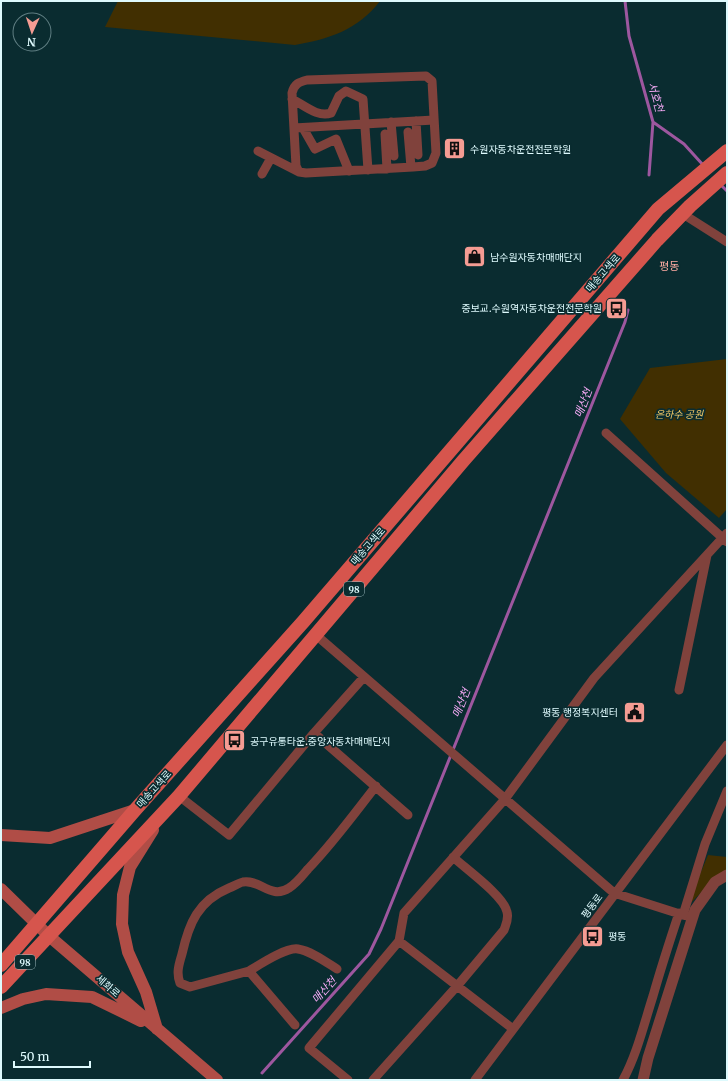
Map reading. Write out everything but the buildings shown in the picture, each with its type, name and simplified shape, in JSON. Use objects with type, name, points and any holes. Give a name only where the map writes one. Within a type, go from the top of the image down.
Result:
[{"type":"main road","name":"매송고색로","points":[[1,965],[38,925],[135,810],[303,622],[654,214],[727,151]]},
{"type":"main road","name":"매송고색로","points":[[1,987],[178,796],[468,455],[657,240],[687,210],[727,174]]},
{"type":"main road","points":[[1,835],[50,838],[135,810]]},
{"type":"main road","points":[[157,1029],[146,992],[128,952],[122,924],[123,895],[130,867],[165,810]]},
{"type":"main road","name":"세화로","points":[[1,889],[49,936],[218,1080]]},
{"type":"main road","points":[[1,1008],[23,999],[46,994],[92,997],[157,1029]]},
{"type":"street","points":[[258,152],[299,172],[349,171],[425,166],[432,163],[436,153],[432,81],[426,76],[307,80],[298,82],[293,88],[292,99],[298,128],[296,166],[299,172]]},
{"type":"street","points":[[292,99],[320,115],[331,113],[339,96],[346,91],[363,99],[368,170]]},
{"type":"street","points":[[298,128],[434,120]]},
{"type":"street","points":[[416,121],[420,150]]},
{"type":"street","points":[[391,122],[411,167]]},
{"type":"street","points":[[298,128],[315,149],[336,139],[349,171]]},
{"type":"street","points":[[383,139],[387,168]]},
{"type":"street","points":[[262,174],[271,158]]},
{"type":"street","points":[[687,210],[727,242]]},
{"type":"street","points":[[348,1080],[309,1048],[399,941],[404,912],[505,799],[594,678],[708,555],[726,538],[606,434]]},
{"type":"street","points":[[679,690],[708,555]]},
{"type":"street","points":[[316,635],[614,893],[685,915]]},
{"type":"street","points":[[178,796],[229,835],[314,733],[364,677]]},
{"type":"street","points":[[314,733],[408,814]]},
{"type":"street","name":"평동로","points":[[475,1080],[614,893],[727,745]]},
{"type":"street","points":[[337,969],[297,948],[271,957],[249,971],[190,987],[180,983],[177,975],[189,927],[196,914],[207,900],[222,891],[244,882],[255,884],[266,890],[280,892],[290,888],[329,847],[376,786]]},
{"type":"street","points":[[643,1080],[685,915],[705,844],[727,791]]},
{"type":"street","points":[[373,1080],[458,985],[504,930],[508,921],[508,913],[504,903],[453,858]]},
{"type":"street","points":[[623,1080],[630,1068],[638,1042],[685,915],[695,910],[715,882],[727,875]]},
{"type":"street","points":[[399,941],[458,985],[513,1029]]},
{"type":"street","points":[[249,971],[295,1025]]},
{"type":"green space","points":[[118,1],[380,1],[362,19],[342,32],[320,40],[295,45],[105,27]]},
{"type":"green space","name":"은하수 공원","points":[[727,359],[727,509],[719,518],[666,473],[620,419],[650,368]]},
{"type":"green space","points":[[708,855],[727,857],[727,873],[714,879],[686,908]]},
{"type":"waterway","name":"서호천","points":[[625,1],[629,36],[653,122],[684,144],[704,166]]},
{"type":"waterway","name":"매산천","points":[[649,175],[653,122]]},
{"type":"waterway","name":"서호천","points":[[720,184],[727,191]]},
{"type":"waterway","name":"매산천","points":[[262,1073],[369,954],[381,929],[625,322],[628,310]]},
{"type":"place","name":"수원자동차운전전문학원","points":[[454,149]]},
{"type":"place","name":"남수원자동차매매단지","points":[[474,257]]},
{"type":"place","name":"중보교.수원역자동차운전전문학원","points":[[617,308]]},
{"type":"place","name":"평동 행정복지센터","points":[[634,712]]},
{"type":"place","name":"공구유통타운.중앙자동차매매단지","points":[[235,741]]},
{"type":"place","name":"평동","points":[[593,936]]},
{"type":"district","name":"평동","points":[[669,266]]}]
